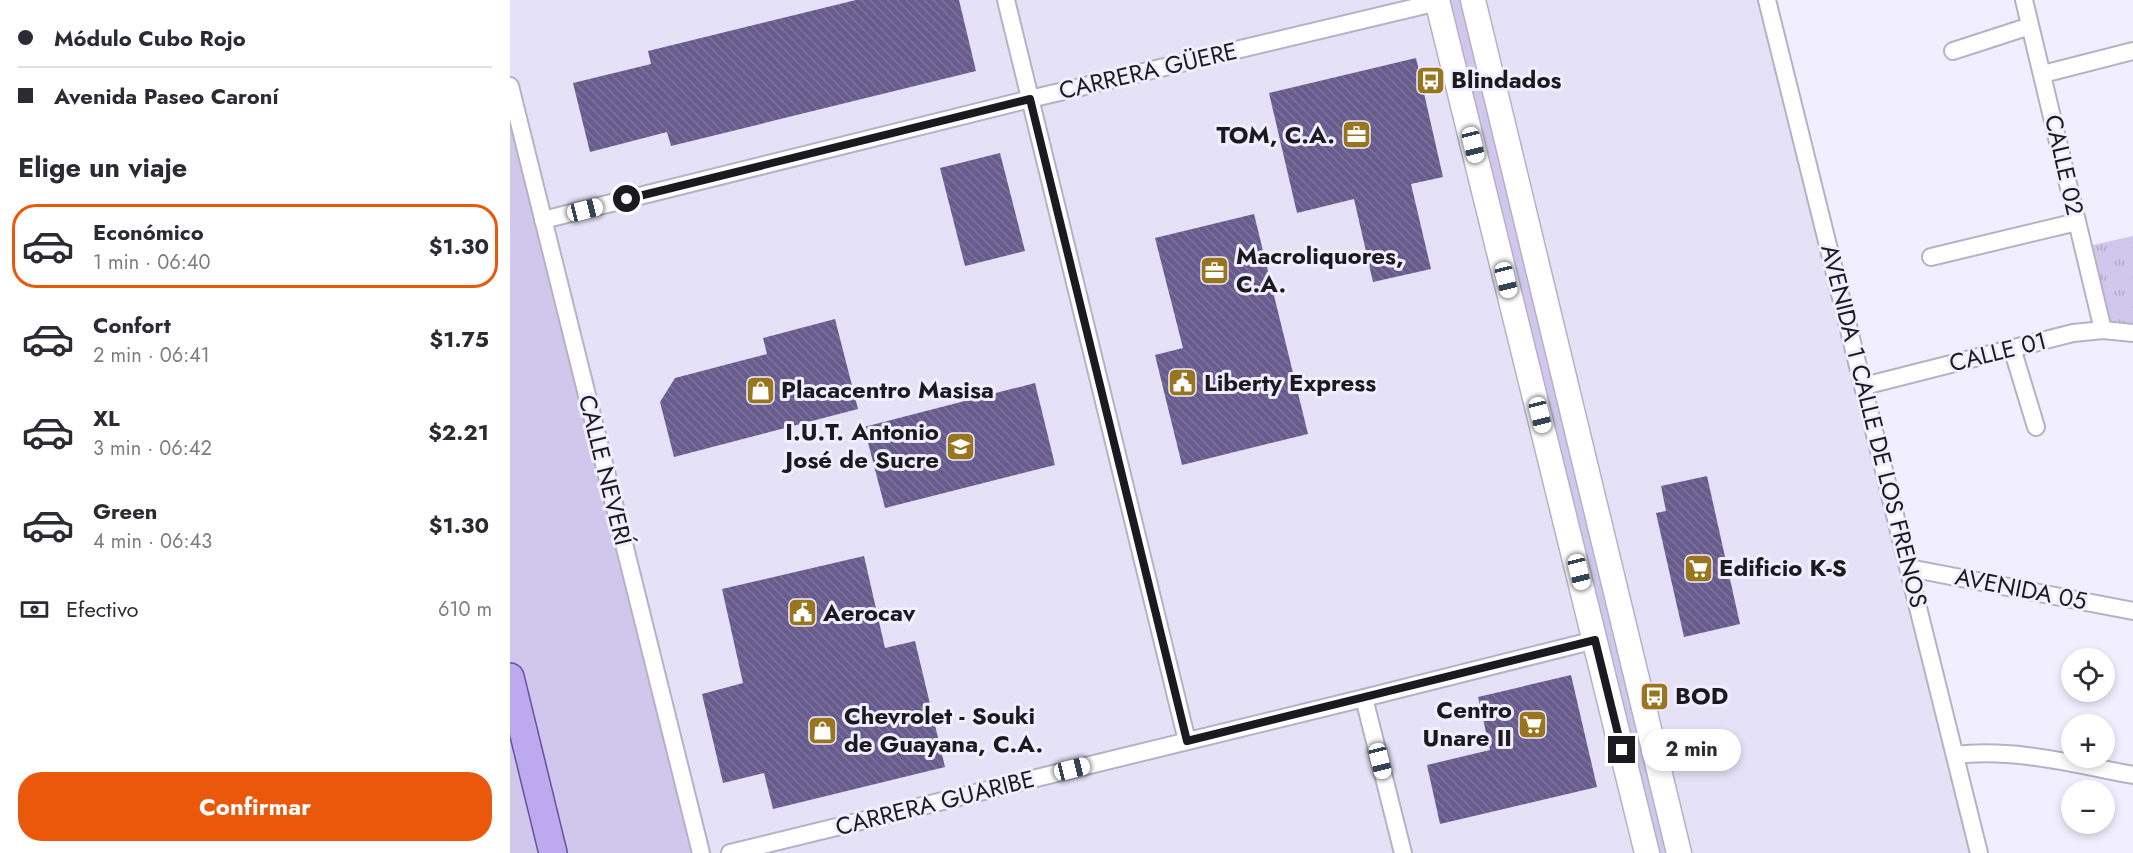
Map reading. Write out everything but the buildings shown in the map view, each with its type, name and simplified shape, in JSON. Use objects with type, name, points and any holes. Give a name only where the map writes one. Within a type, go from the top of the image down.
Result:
[{"type":"main road","points":[[510,677],[553,853]]},
{"type":"street","points":[[1006,0],[1187,741]]},
{"type":"street","points":[[1473,0],[1679,853]]},
{"type":"street","name":"AVENIDA 1 CALLE DE LOS FRENOS","points":[[1767,0],[1979,853]]},
{"type":"street","name":"CALLE 02","points":[[2024,0],[2103,330]]},
{"type":"street","points":[[1438,1],[1647,853]]},
{"type":"street","name":"CARRERA GÜERE","points":[[543,220],[1438,1]]},
{"type":"street","points":[[1953,51],[2030,26]]},
{"type":"street","points":[[2043,74],[2133,51]]},
{"type":"street","name":"CALLE NEVERÍ","points":[[510,86],[701,853]]},
{"type":"street","points":[[1931,257],[2077,222]]},
{"type":"street","name":"CALLE 01","points":[[1864,386],[2073,333],[2103,330],[2133,333]]},
{"type":"street","points":[[2012,348],[2036,427]]},
{"type":"street","name":"AVENIDA 05","points":[[1909,568],[2133,611]]},
{"type":"street","name":"CARRERA GUARIBE","points":[[730,853],[1595,640]]},
{"type":"street","points":[[1364,698],[1403,853]]},
{"type":"street","points":[[1955,755],[1980,752],[2013,754],[2133,775]]},
{"type":"shaded area","points":[[510,0],[1437,0],[1647,853],[700,853],[510,86]]},
{"type":"shaded area","points":[[1473,0],[1767,0],[1979,853],[1679,853]]},
{"type":"green space","points":[[1437,0],[1473,0],[1679,853],[1647,853]]},
{"type":"green space","points":[[510,86],[701,853],[510,853]]},
{"type":"green space","points":[[2133,236],[2133,333],[2103,330],[2084,247]]},
{"type":"place","name":"Blindados","points":[[1430,80]]},
{"type":"place","name":"TOM, C.A.","points":[[1356,135]]},
{"type":"place","name":"Macroliquores, C.A.","points":[[1215,270]]},
{"type":"place","name":"Liberty Express","points":[[1183,383]]},
{"type":"place","name":"Placacentro Masisa","points":[[760,390]]},
{"type":"place","name":"I.U.T. Antonio José de Sucre","points":[[960,446]]},
{"type":"place","name":"Edificio K-S","points":[[1698,568]]},
{"type":"place","name":"Aerocav","points":[[802,613]]},
{"type":"place","name":"BOD","points":[[1654,696]]},
{"type":"place","name":"Centro Unare II","points":[[1533,724]]},
{"type":"place","name":"Chevrolet - Souki de Guayana, C.A.","points":[[823,730]]},
{"type":"route","points":[[627,199],[1030,99],[1187,741],[1595,640],[1622,750]]}]
